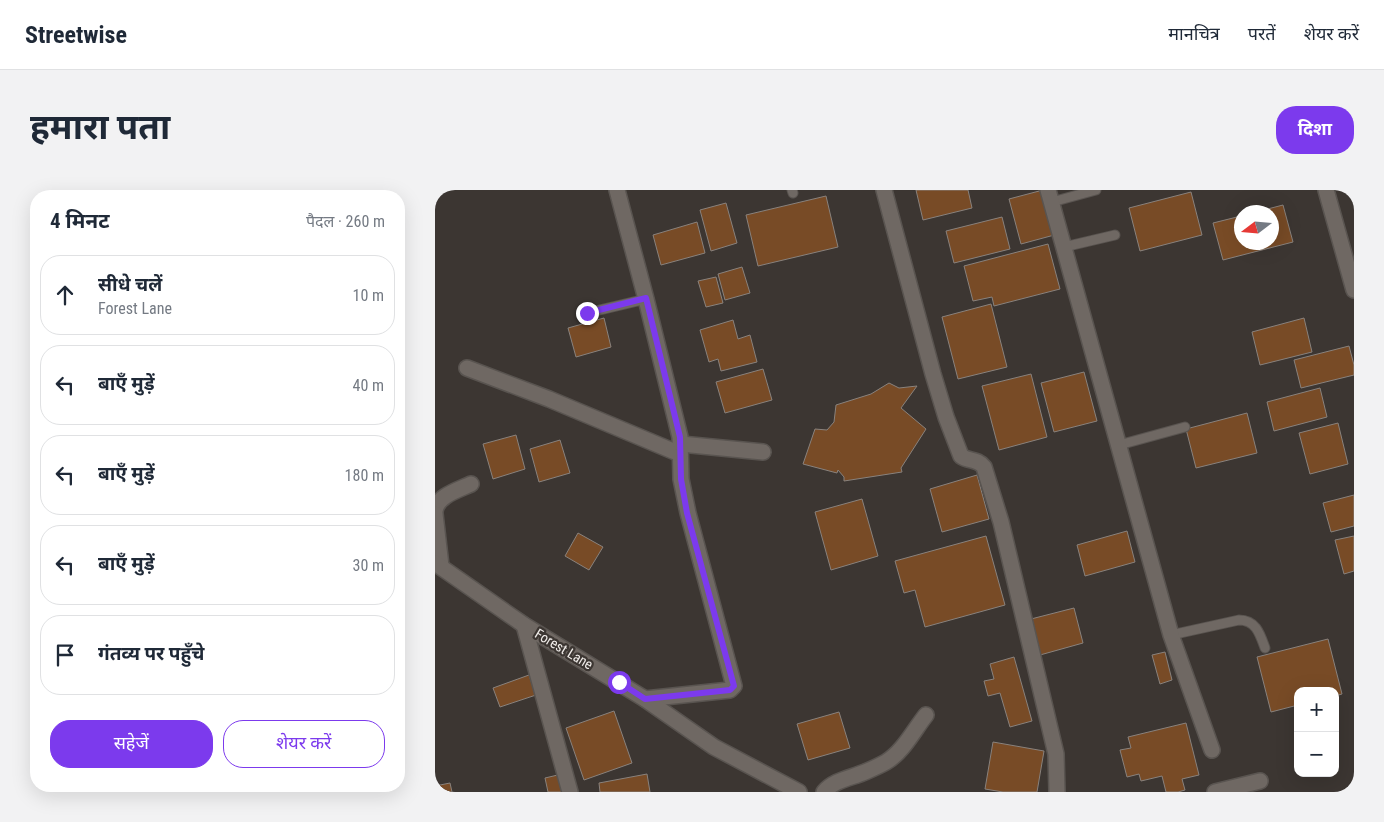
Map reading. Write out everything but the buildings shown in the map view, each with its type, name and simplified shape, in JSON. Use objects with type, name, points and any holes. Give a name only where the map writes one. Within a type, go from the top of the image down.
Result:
[{"type":"street","points":[[617,190],[646,298],[680,449],[681,479],[687,513],[734,686],[730,690],[645,699]]},
{"type":"street","points":[[884,190],[930,365],[946,417],[961,456],[978,461],[984,467],[1001,522],[1056,754],[1057,792]]},
{"type":"street","points":[[1326,190],[1354,290]]},
{"type":"street","points":[[1050,196],[1171,635],[1212,750]]},
{"type":"street","points":[[467,368],[680,449],[763,452]]},
{"type":"street","points":[[438,565],[436,506],[445,497],[471,484]]},
{"type":"street","name":"Forest Lane","points":[[438,565],[524,625],[645,699],[714,747],[799,792]]},
{"type":"street","points":[[524,625],[570,792]]},
{"type":"street","points":[[823,792],[837,782],[888,761],[897,754],[926,715]]},
{"type":"street","points":[[1215,792],[1260,781]]},
{"type":"lane","points":[[1050,196],[1096,190]]},
{"type":"lane","points":[[1064,247],[1115,235]]},
{"type":"lane","points":[[587,313],[646,298]]},
{"type":"lane","points":[[1119,445],[1185,427]]},
{"type":"lane","points":[[1171,635],[1244,620],[1257,628],[1265,648]]},
{"type":"route","points":[[587,313],[646,298],[680,437],[679,461],[687,513],[734,686],[730,690],[645,699],[619,682]]}]
